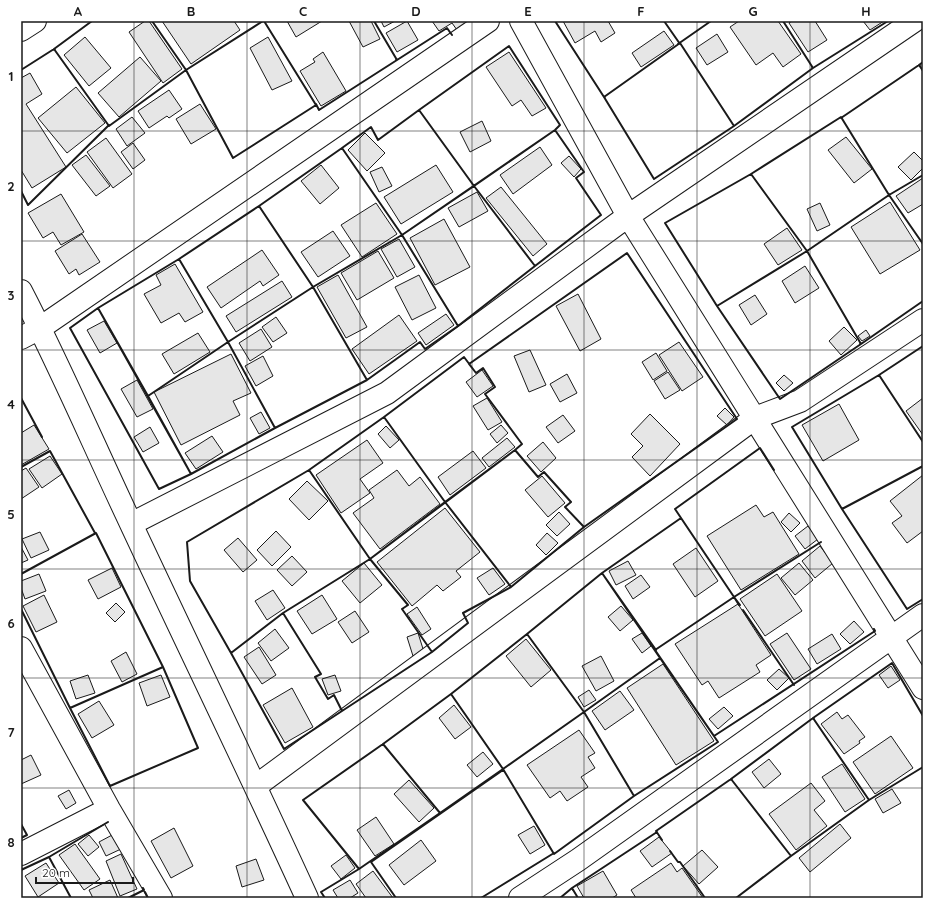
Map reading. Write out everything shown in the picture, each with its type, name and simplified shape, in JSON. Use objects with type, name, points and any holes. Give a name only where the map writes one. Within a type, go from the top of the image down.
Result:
[{"type":"street","points":[[21,30],[35,21]]},
{"type":"street","points":[[21,338],[40,328],[488,21]]},
{"type":"street","points":[[521,21],[628,216],[923,688]]},
{"type":"street","points":[[131,524],[387,393],[628,216],[914,21]]},
{"type":"street","points":[[21,291],[40,328],[131,524],[256,786],[307,898]]},
{"type":"street","points":[[256,786],[755,418],[800,401],[923,320]]},
{"type":"street","points":[[520,898],[578,860],[923,615]]},
{"type":"street","points":[[21,648],[109,809],[161,898]]},
{"type":"street","points":[[21,854],[109,809]]},
{"type":"building","points":[[145,21],[149,21],[182,69],[163,83],[129,32]]},
{"type":"building","points":[[162,21],[234,21],[240,30],[191,64]]},
{"type":"building","points":[[287,21],[322,21],[296,37]]},
{"type":"building","points":[[349,21],[371,21],[380,39],[363,47]]},
{"type":"building","points":[[381,21],[395,21],[384,27]]},
{"type":"building","points":[[407,21],[418,40],[397,52],[386,33]]},
{"type":"building","points":[[432,21],[472,21],[457,30],[452,23],[439,31]]},
{"type":"building","points":[[563,21],[608,21],[615,33],[601,42],[595,31],[575,43]]},
{"type":"building","points":[[739,21],[778,21],[801,54],[783,67],[773,53],[756,65],[730,27]]},
{"type":"building","points":[[792,21],[815,21],[827,40],[808,52],[789,23]]},
{"type":"building","points":[[863,21],[884,21],[870,30]]},
{"type":"building","points":[[664,31],[674,45],[641,67],[632,53]]},
{"type":"building","points":[[717,34],[728,52],[707,65],[696,48]]},
{"type":"building","points":[[85,37],[111,68],[89,86],[64,55]]},
{"type":"building","points":[[268,37],[292,81],[272,90],[250,48]]},
{"type":"building","points":[[323,52],[346,91],[321,106],[300,71],[315,62],[313,59]]},
{"type":"building","points":[[509,52],[546,108],[532,116],[521,100],[512,106],[486,67]]},
{"type":"building","points":[[140,57],[161,81],[119,117],[98,93]]},
{"type":"building","points":[[30,73],[42,94],[26,104],[66,167],[32,188],[21,170],[21,78]]},
{"type":"building","points":[[76,87],[105,123],[67,153],[38,118]]},
{"type":"building","points":[[169,90],[182,109],[169,118],[167,116],[149,128],[138,111]]},
{"type":"building","points":[[200,104],[216,129],[191,144],[176,119]]},
{"type":"building","points":[[132,117],[145,133],[127,146],[116,129]]},
{"type":"building","points":[[482,121],[491,141],[470,152],[460,132]]},
{"type":"building","points":[[365,133],[385,153],[367,171],[348,150]]},
{"type":"building","points":[[846,137],[872,169],[854,183],[828,150]]},
{"type":"building","points":[[106,138],[132,174],[113,188],[87,152]]},
{"type":"building","points":[[133,143],[145,160],[133,169],[121,152]]},
{"type":"building","points":[[540,147],[552,165],[513,194],[500,175]]},
{"type":"building","points":[[914,152],[923,161],[923,168],[911,180],[898,167]]},
{"type":"building","points":[[86,155],[110,186],[96,196],[72,165]]},
{"type":"building","points":[[569,156],[581,169],[574,177],[561,163]]},
{"type":"building","points":[[321,165],[339,188],[320,204],[301,181]]},
{"type":"building","points":[[436,165],[453,192],[401,224],[384,197]]},
{"type":"building","points":[[382,167],[392,186],[379,192],[370,172]]},
{"type":"building","points":[[923,178],[923,204],[908,213],[896,196]]},
{"type":"building","points":[[501,187],[547,244],[533,256],[486,198]]},
{"type":"building","points":[[477,192],[488,211],[459,227],[448,208]]},
{"type":"building","points":[[61,194],[84,232],[61,245],[53,232],[43,238],[28,213]]},
{"type":"building","points":[[890,202],[920,250],[880,274],[851,227]]},
{"type":"building","points":[[376,203],[397,234],[362,257],[341,225]]},
{"type":"building","points":[[820,203],[830,225],[817,231],[807,209]]},
{"type":"building","points":[[444,219],[470,267],[435,285],[410,238]]},
{"type":"building","points":[[787,228],[802,250],[778,265],[764,244]]},
{"type":"building","points":[[333,231],[350,256],[318,277],[301,252]]},
{"type":"building","points":[[82,234],[100,262],[79,275],[76,269],[69,274],[55,251]]},
{"type":"building","points":[[399,239],[415,267],[397,277],[381,249]]},
{"type":"building","points":[[262,250],[279,275],[263,286],[260,281],[221,308],[207,287]]},
{"type":"building","points":[[378,251],[394,278],[357,300],[341,273]]},
{"type":"building","points":[[175,264],[203,312],[185,322],[179,313],[161,323],[144,294],[161,285],[156,275]]},
{"type":"building","points":[[805,266],[819,288],[795,303],[782,281]]},
{"type":"building","points":[[338,275],[367,327],[346,338],[317,287]]},
{"type":"building","points":[[419,275],[436,308],[412,320],[395,287]]},
{"type":"building","points":[[282,281],[292,297],[236,332],[226,316]]},
{"type":"building","points":[[578,294],[601,339],[580,351],[556,306]]},
{"type":"building","points":[[755,295],[767,314],[751,325],[739,305]]},
{"type":"building","points":[[446,314],[454,325],[426,345],[418,333]]},
{"type":"building","points":[[399,315],[417,341],[369,374],[352,349]]},
{"type":"building","points":[[276,317],[287,333],[273,342],[262,327]]},
{"type":"building","points":[[104,321],[117,343],[100,353],[87,330]]},
{"type":"building","points":[[844,327],[857,340],[841,355],[829,341]]},
{"type":"building","points":[[261,329],[272,347],[250,361],[239,343]]},
{"type":"building","points":[[866,330],[870,336],[862,341],[858,336]]},
{"type":"building","points":[[198,333],[210,352],[174,374],[162,354]]},
{"type":"building","points":[[679,342],[703,377],[682,391],[659,355]]},
{"type":"building","points":[[530,350],[546,385],[529,392],[514,356]]},
{"type":"building","points":[[656,353],[667,371],[653,380],[642,362]]},
{"type":"building","points":[[231,354],[251,393],[233,401],[240,415],[181,445],[154,392]]},
{"type":"building","points":[[263,356],[273,376],[256,386],[245,366]]},
{"type":"building","points":[[482,370],[493,386],[477,397],[466,382]]},
{"type":"building","points":[[668,372],[680,390],[665,399],[654,381]]},
{"type":"building","points":[[567,374],[577,393],[560,402],[550,384]]},
{"type":"building","points":[[784,375],[793,383],[784,391],[776,383]]},
{"type":"building","points":[[137,380],[153,409],[137,417],[121,389]]},
{"type":"building","points":[[487,398],[502,422],[488,430],[473,406]]},
{"type":"building","points":[[923,398],[923,435],[906,411]]},
{"type":"building","points":[[839,404],[859,440],[823,461],[802,425]]},
{"type":"building","points":[[725,408],[734,417],[727,425],[717,416]]},
{"type":"building","points":[[261,412],[270,428],[259,434],[250,418]]},
{"type":"building","points":[[650,414],[680,444],[650,476],[632,457],[643,446],[631,434]]},
{"type":"building","points":[[563,415],[575,431],[558,443],[546,427]]},
{"type":"building","points":[[34,425],[49,449],[21,465],[21,433]]},
{"type":"building","points":[[501,425],[508,433],[497,443],[490,434]]},
{"type":"building","points":[[386,426],[399,440],[390,448],[378,434]]},
{"type":"building","points":[[150,427],[159,443],[143,452],[134,437]]},
{"type":"building","points":[[212,436],[223,452],[196,469],[185,453]]},
{"type":"building","points":[[507,438],[515,447],[489,467],[482,458]]},
{"type":"building","points":[[367,440],[383,463],[360,479],[370,493],[341,513],[316,475]]},
{"type":"building","points":[[543,442],[556,458],[541,472],[527,456]]},
{"type":"building","points":[[473,451],[486,468],[450,495],[438,477]]},
{"type":"building","points":[[50,456],[62,474],[42,488],[29,469]]},
{"type":"building","points":[[26,468],[39,487],[21,499],[21,471]]},
{"type":"building","points":[[397,470],[409,486],[420,477],[440,504],[380,549],[353,513],[374,498],[369,490]]},
{"type":"building","points":[[923,475],[923,531],[907,543],[892,523],[902,516],[890,501]]},
{"type":"building","points":[[542,476],[565,503],[548,517],[525,490]]},
{"type":"building","points":[[307,481],[328,501],[309,520],[289,499]]},
{"type":"building","points":[[756,505],[764,517],[773,512],[799,554],[741,590],[707,536]]},
{"type":"building","points":[[445,508],[480,552],[456,571],[461,577],[443,591],[437,585],[412,606],[377,562]]},
{"type":"building","points":[[559,512],[570,524],[557,536],[546,525]]},
{"type":"building","points":[[789,513],[800,523],[791,532],[781,522]]},
{"type":"building","points":[[808,526],[818,539],[805,549],[795,536]]},
{"type":"building","points":[[276,531],[291,547],[272,566],[257,550]]},
{"type":"building","points":[[40,532],[49,550],[31,558],[22,539]]},
{"type":"building","points":[[547,533],[558,543],[546,555],[536,545]]},
{"type":"building","points":[[238,538],[257,560],[243,572],[224,550]]},
{"type":"building","points":[[820,546],[833,563],[815,578],[802,561]]},
{"type":"building","points":[[21,547],[28,560],[21,563]]},
{"type":"building","points":[[696,548],[718,581],[695,597],[673,564]]},
{"type":"building","points":[[292,556],[307,572],[292,586],[277,570]]},
{"type":"building","points":[[628,561],[636,575],[616,585],[609,571]]},
{"type":"building","points":[[364,563],[382,585],[360,603],[342,581]]},
{"type":"building","points":[[799,563],[813,580],[795,595],[781,578]]},
{"type":"building","points":[[112,568],[121,587],[98,599],[88,580]]},
{"type":"building","points":[[493,568],[505,584],[489,595],[477,578]]},
{"type":"building","points":[[39,574],[46,591],[25,599],[21,588],[21,581]]},
{"type":"building","points":[[777,574],[802,611],[765,636],[740,599]]},
{"type":"building","points":[[641,575],[650,587],[633,599],[625,586]]},
{"type":"building","points":[[273,590],[285,608],[267,620],[255,601]]},
{"type":"building","points":[[44,595],[57,622],[36,632],[23,606]]},
{"type":"building","points":[[322,595],[337,619],[312,634],[297,611]]},
{"type":"building","points":[[116,603],[125,612],[115,622],[106,613]]},
{"type":"building","points":[[738,604],[771,655],[756,665],[760,672],[719,698],[708,681],[702,685],[675,644]]},
{"type":"building","points":[[621,606],[633,620],[620,631],[608,617]]},
{"type":"building","points":[[417,607],[431,629],[422,635],[407,614]]},
{"type":"building","points":[[355,611],[369,632],[352,643],[338,622]]},
{"type":"building","points":[[854,621],[864,632],[850,644],[840,634]]},
{"type":"building","points":[[275,629],[289,648],[271,661],[258,643]]},
{"type":"building","points":[[418,633],[424,652],[413,656],[407,637]]},
{"type":"building","points":[[642,633],[651,646],[642,653],[632,639]]},
{"type":"building","points":[[787,633],[811,669],[794,680],[770,644]]},
{"type":"building","points":[[832,634],[841,649],[817,664],[808,649]]},
{"type":"building","points":[[526,639],[551,670],[531,687],[506,656]]},
{"type":"building","points":[[259,647],[276,675],[262,684],[244,657]]},
{"type":"building","points":[[126,652],[137,674],[122,682],[111,661]]},
{"type":"building","points":[[601,656],[614,681],[596,691],[582,666]]},
{"type":"building","points":[[663,664],[714,741],[676,765],[627,688]]},
{"type":"building","points":[[891,666],[900,680],[888,688],[879,675]]},
{"type":"building","points":[[779,669],[789,678],[777,690],[767,680]]},
{"type":"building","points":[[88,675],[95,693],[76,699],[70,681]]},
{"type":"building","points":[[161,675],[170,697],[147,706],[139,683]]},
{"type":"building","points":[[335,675],[341,691],[328,695],[322,679]]},
{"type":"building","points":[[292,688],[313,727],[285,743],[263,705]]},
{"type":"building","points":[[589,690],[596,700],[584,707],[578,697]]},
{"type":"building","points":[[620,691],[634,710],[605,730],[592,711]]},
{"type":"building","points":[[99,701],[114,725],[92,738],[78,714]]},
{"type":"building","points":[[454,705],[471,727],[455,739],[439,718]]},
{"type":"building","points":[[724,707],[733,716],[718,729],[709,719]]},
{"type":"building","points":[[837,712],[842,719],[848,715],[865,737],[859,741],[860,743],[844,754],[821,724]]},
{"type":"building","points":[[579,730],[595,753],[588,757],[595,768],[581,777],[588,787],[567,801],[560,791],[550,798],[527,765]]},
{"type":"building","points":[[891,736],[913,768],[875,794],[853,762]]},
{"type":"building","points":[[483,752],[493,764],[477,777],[467,765]]},
{"type":"building","points":[[31,755],[41,775],[21,784],[21,760]]},
{"type":"building","points":[[769,759],[781,774],[764,788],[752,772]]},
{"type":"building","points":[[842,764],[865,799],[845,812],[822,777]]},
{"type":"building","points":[[409,780],[434,808],[419,822],[394,794]]},
{"type":"building","points":[[811,783],[825,801],[814,810],[827,826],[796,850],[769,814]]},
{"type":"building","points":[[892,789],[901,803],[883,813],[875,799]]},
{"type":"building","points":[[69,790],[76,803],[66,809],[58,796]]},
{"type":"building","points":[[376,817],[394,844],[375,856],[357,830]]},
{"type":"building","points":[[840,824],[851,838],[810,872],[799,858]]},
{"type":"building","points":[[534,826],[545,845],[530,854],[518,835]]},
{"type":"building","points":[[174,828],[193,866],[171,878],[151,841]]},
{"type":"building","points":[[114,834],[121,849],[106,856],[99,842]]},
{"type":"building","points":[[89,835],[99,847],[88,856],[78,844]]},
{"type":"building","points":[[659,837],[672,853],[652,867],[640,851]]},
{"type":"building","points":[[421,840],[436,861],[404,885],[389,865]]},
{"type":"building","points":[[75,844],[100,879],[84,890],[59,855]]},
{"type":"building","points":[[702,850],[718,867],[699,884],[683,866]]},
{"type":"building","points":[[121,854],[137,889],[120,896],[106,861]]},
{"type":"building","points":[[346,855],[355,868],[341,879],[331,866]]},
{"type":"building","points":[[256,859],[264,880],[242,887],[236,866]]},
{"type":"building","points":[[46,863],[59,883],[38,897],[25,876]]},
{"type":"building","points":[[671,863],[677,872],[682,868],[703,898],[636,898],[631,890]]},
{"type":"building","points":[[373,871],[393,898],[366,898],[356,884]]},
{"type":"building","points":[[603,871],[617,895],[612,898],[584,898],[577,886]]},
{"type":"building","points":[[110,880],[118,898],[93,898],[89,890]]},
{"type":"building","points":[[350,880],[358,893],[350,898],[338,898],[333,890]]},
{"type":"wall","points":[[92,21],[54,49],[109,126],[186,70],[152,21]]},
{"type":"wall","points":[[263,21],[186,70],[233,158],[316,105],[264,21]]},
{"type":"wall","points":[[316,104],[319,110],[397,60],[374,21]]},
{"type":"wall","points":[[555,21],[605,97]]},
{"type":"wall","points":[[664,21],[680,44]]},
{"type":"wall","points":[[678,44],[711,21]]},
{"type":"wall","points":[[734,126],[813,68],[783,21]]},
{"type":"wall","points":[[812,67],[813,68],[888,21]]},
{"type":"wall","points":[[396,59],[397,60],[447,28],[452,35]]},
{"type":"wall","points":[[680,43],[734,126],[654,179],[604,97],[680,43]]},
{"type":"wall","points":[[474,186],[419,110],[509,46],[560,125],[555,130],[402,235],[458,326],[535,266],[474,186]]},
{"type":"wall","points":[[21,70],[54,49],[55,50]]},
{"type":"wall","points":[[920,66],[919,65],[923,62]]},
{"type":"wall","points":[[841,118],[919,65],[923,71]]},
{"type":"wall","points":[[419,110],[474,186],[402,235],[342,148],[371,127],[378,140],[419,110]]},
{"type":"wall","points":[[841,117],[889,195],[807,251],[751,174],[841,117]]},
{"type":"wall","points":[[21,191],[28,205],[109,125]]},
{"type":"wall","points":[[555,130],[584,172],[576,178],[601,215],[535,266],[474,186],[555,130]]},
{"type":"wall","points":[[313,287],[259,206],[179,259],[228,342],[313,287],[402,235],[342,148],[259,206],[313,287]]},
{"type":"wall","points":[[751,174],[807,251],[717,306],[665,223],[751,174]]},
{"type":"wall","points":[[889,194],[923,175]]},
{"type":"wall","points":[[889,196],[923,244]]},
{"type":"wall","points":[[402,235],[458,326],[425,349],[420,342],[367,380],[313,287],[402,235]]},
{"type":"wall","points":[[807,251],[861,344],[780,399],[717,306],[807,251]]},
{"type":"wall","points":[[627,253],[737,419],[584,527],[565,507],[571,502],[544,472],[538,477],[515,450],[522,444],[485,394],[495,387],[483,368],[476,373],[469,364],[627,253]]},
{"type":"wall","points":[[179,259],[228,342],[148,396],[98,308],[179,259]]},
{"type":"wall","points":[[313,287],[367,380],[275,428],[228,342],[313,287]]},
{"type":"wall","points":[[860,343],[861,344],[923,301]]},
{"type":"wall","points":[[98,308],[191,474],[159,489],[70,328],[98,308]]},
{"type":"wall","points":[[228,342],[275,428],[191,474],[148,396],[228,342]]},
{"type":"wall","points":[[879,375],[923,346]]},
{"type":"wall","points":[[445,502],[384,417],[309,470],[370,559],[522,444],[485,394],[495,387],[483,368],[476,373],[464,357],[384,417],[445,502]]},
{"type":"wall","points":[[923,442],[879,375],[792,427],[842,509],[923,466]]},
{"type":"wall","points":[[21,398],[42,437]]},
{"type":"wall","points":[[734,597],[675,509],[760,448],[774,470]]},
{"type":"wall","points":[[515,450],[538,477],[544,472],[571,502],[565,507],[584,527],[511,587],[445,502],[515,450]]},
{"type":"wall","points":[[21,467],[50,451],[95,533]]},
{"type":"wall","points":[[309,470],[370,559],[283,613],[231,653],[190,581],[187,542],[309,470]]},
{"type":"wall","points":[[445,502],[511,587],[463,613],[468,623],[432,652],[402,609],[408,605],[370,559],[445,502]]},
{"type":"wall","points":[[843,508],[842,509],[907,609],[923,599]]},
{"type":"wall","points":[[656,650],[602,573],[681,518],[734,597]]},
{"type":"wall","points":[[21,574],[96,533],[163,667],[70,708],[21,609]]},
{"type":"wall","points":[[739,605],[734,597],[821,542]]},
{"type":"wall","points":[[370,559],[408,605],[402,609],[432,652],[342,711],[334,695],[328,699],[315,677],[321,674],[283,613],[370,559]]},
{"type":"wall","points":[[602,573],[660,658],[584,712],[527,634],[602,573]]},
{"type":"wall","points":[[740,605],[734,597],[655,650],[714,736],[875,631],[874,629]]},
{"type":"wall","points":[[743,610],[794,685]]},
{"type":"wall","points":[[743,610],[794,685]]},
{"type":"wall","points":[[283,613],[321,674],[315,677],[328,699],[334,695],[342,711],[284,749],[231,653],[283,613]]},
{"type":"wall","points":[[527,634],[584,712],[503,769],[451,694],[527,634]]},
{"type":"wall","points":[[660,658],[718,742],[634,796],[584,712],[660,658]]},
{"type":"wall","points":[[814,719],[813,718],[892,663],[923,716]]},
{"type":"wall","points":[[163,667],[198,748],[110,786],[70,708],[163,667]]},
{"type":"wall","points":[[451,694],[503,769],[440,813],[383,744],[451,694]]},
{"type":"wall","points":[[584,712],[634,796],[554,854],[503,769],[584,712]]},
{"type":"wall","points":[[869,800],[813,718],[731,779],[791,856],[869,800],[923,767]]},
{"type":"wall","points":[[383,744],[440,813],[359,869],[303,800],[383,744]]},
{"type":"wall","points":[[396,898],[371,862],[503,770]]},
{"type":"wall","points":[[662,840],[656,831],[731,779],[732,780]]},
{"type":"wall","points":[[71,898],[49,857],[108,822]]},
{"type":"wall","points":[[21,824],[27,835],[21,838]]},
{"type":"wall","points":[[578,898],[572,888],[657,832]]},
{"type":"wall","points":[[670,851],[678,862],[680,862],[705,898]]},
{"type":"wall","points":[[481,898],[554,853]]},
{"type":"wall","points":[[736,898],[791,856]]},
{"type":"wall","points":[[21,870],[49,857]]},
{"type":"wall","points":[[325,898],[321,892],[359,869]]},
{"type":"wall","points":[[128,898],[144,890],[143,888]]},
{"type":"wall","points":[[560,898],[572,888],[573,890]]},
{"type":"wall","points":[[145,892],[148,898]]}]
